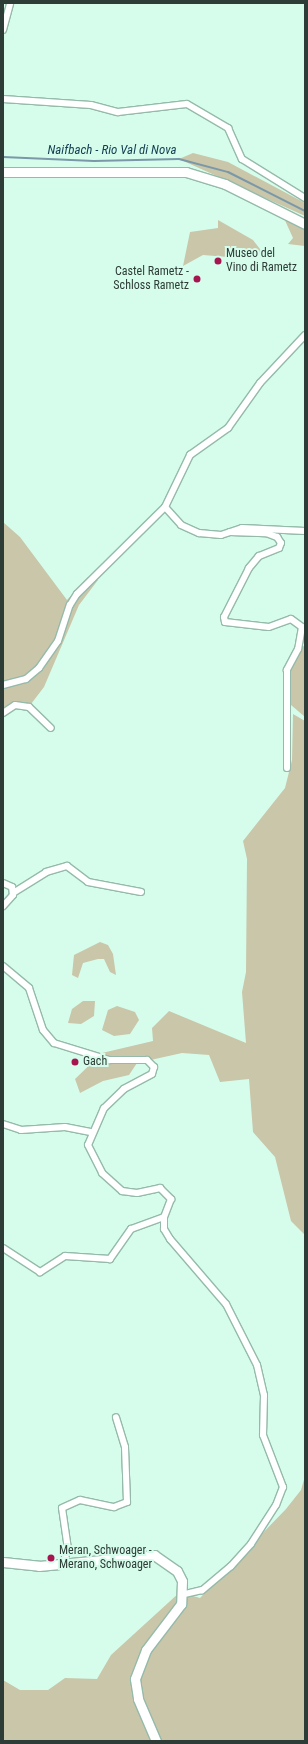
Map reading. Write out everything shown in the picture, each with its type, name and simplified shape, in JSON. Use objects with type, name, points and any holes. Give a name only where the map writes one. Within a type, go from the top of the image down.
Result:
[{"type":"main road","points":[[3,172],[186,172],[225,184],[305,224]]},
{"type":"main road","points":[[3,1562],[27,1565],[154,1555],[177,1571],[184,1594],[175,1615],[146,1650],[136,1669],[138,1699],[156,1741]]},
{"type":"street","points":[[3,30],[10,3]]},
{"type":"street","points":[[3,99],[91,105],[118,112],[186,104],[228,128],[242,159],[305,198]]},
{"type":"street","points":[[3,685],[26,679],[39,668],[58,641],[70,605],[77,594],[165,507],[190,455],[228,428],[260,383],[305,336]]},
{"type":"street","points":[[165,507],[188,530],[212,535],[242,528],[305,532]]},
{"type":"street","points":[[230,532],[266,533],[277,537],[281,543],[279,548],[259,556],[249,568],[224,617],[225,622],[269,627],[291,619],[302,627],[298,649],[287,670],[287,768]]},
{"type":"street","points":[[3,713],[15,705],[29,707],[50,728]]},
{"type":"street","points":[[3,906],[13,893],[46,872],[66,866],[88,882],[141,892]]},
{"type":"street","points":[[3,883],[12,887],[13,893]]},
{"type":"street","points":[[3,966],[29,988],[44,1032],[63,1047],[109,1060],[147,1060],[154,1067],[152,1074],[108,1103],[91,1132],[90,1151],[111,1183],[128,1193],[160,1188],[171,1195],[164,1218],[164,1230],[226,1304],[257,1365],[264,1394],[264,1435],[281,1477],[281,1496],[251,1544],[231,1566],[202,1590],[184,1594]]},
{"type":"street","points":[[3,1124],[22,1130],[65,1127],[91,1132]]},
{"type":"street","points":[[3,1248],[36,1272],[65,1256],[100,1261],[118,1253],[131,1229],[164,1218]]},
{"type":"street","points":[[63,1563],[68,1549],[62,1508],[80,1500],[114,1506],[127,1502],[125,1448],[116,1416]]},
{"type":"shaded area","points":[[193,153],[228,162],[305,203],[305,216],[179,159]]},
{"type":"shaded area","points":[[283,216],[305,228],[305,246],[288,244],[293,238]]},
{"type":"shaded area","points":[[218,220],[253,240],[263,253],[240,258],[203,255],[183,266],[190,232],[218,228]]},
{"type":"shaded area","points":[[3,522],[20,537],[67,600],[88,577],[98,580],[79,605],[44,687],[31,704],[11,703],[3,708]]},
{"type":"shaded area","points":[[305,644],[305,717],[284,699],[290,665]]},
{"type":"shaded area","points":[[293,714],[305,721],[305,1235],[291,1221],[275,1157],[253,1132],[249,1079],[220,1082],[209,1055],[182,1053],[137,1063],[129,1075],[103,1081],[80,1093],[75,1079],[102,1053],[153,1041],[152,1028],[169,1011],[246,1043],[242,992],[246,972],[247,859],[243,841],[285,788],[292,760]]},
{"type":"shaded area","points":[[100,942],[108,945],[113,954],[116,975],[110,972],[104,959],[98,959],[83,963],[78,978],[72,975],[74,955]]},
{"type":"shaded area","points":[[83,1001],[95,1001],[94,1016],[81,1024],[68,1023],[72,1009]]},
{"type":"shaded area","points":[[117,1006],[135,1012],[139,1020],[130,1034],[114,1036],[102,1030],[108,1010]]},
{"type":"shaded area","points":[[305,1476],[305,1741],[3,1741],[3,1680],[20,1690],[48,1690],[65,1678],[97,1679],[111,1655],[180,1592],[200,1598],[286,1509],[301,1490]]},
{"type":"waterway","name":"Naifbach - Rio Val di Nova","points":[[3,157],[94,161],[179,159],[228,172],[305,211]]},
{"type":"place","name":"Museo del Vino di Rametz","points":[[218,261]]},
{"type":"place","name":"Castel Rametz - Schloss Rametz","points":[[197,279]]},
{"type":"place","name":"Gach","points":[[75,1062]]},
{"type":"place","name":"Meran, Schwoager - Merano, Schwoager","points":[[51,1558]]}]
